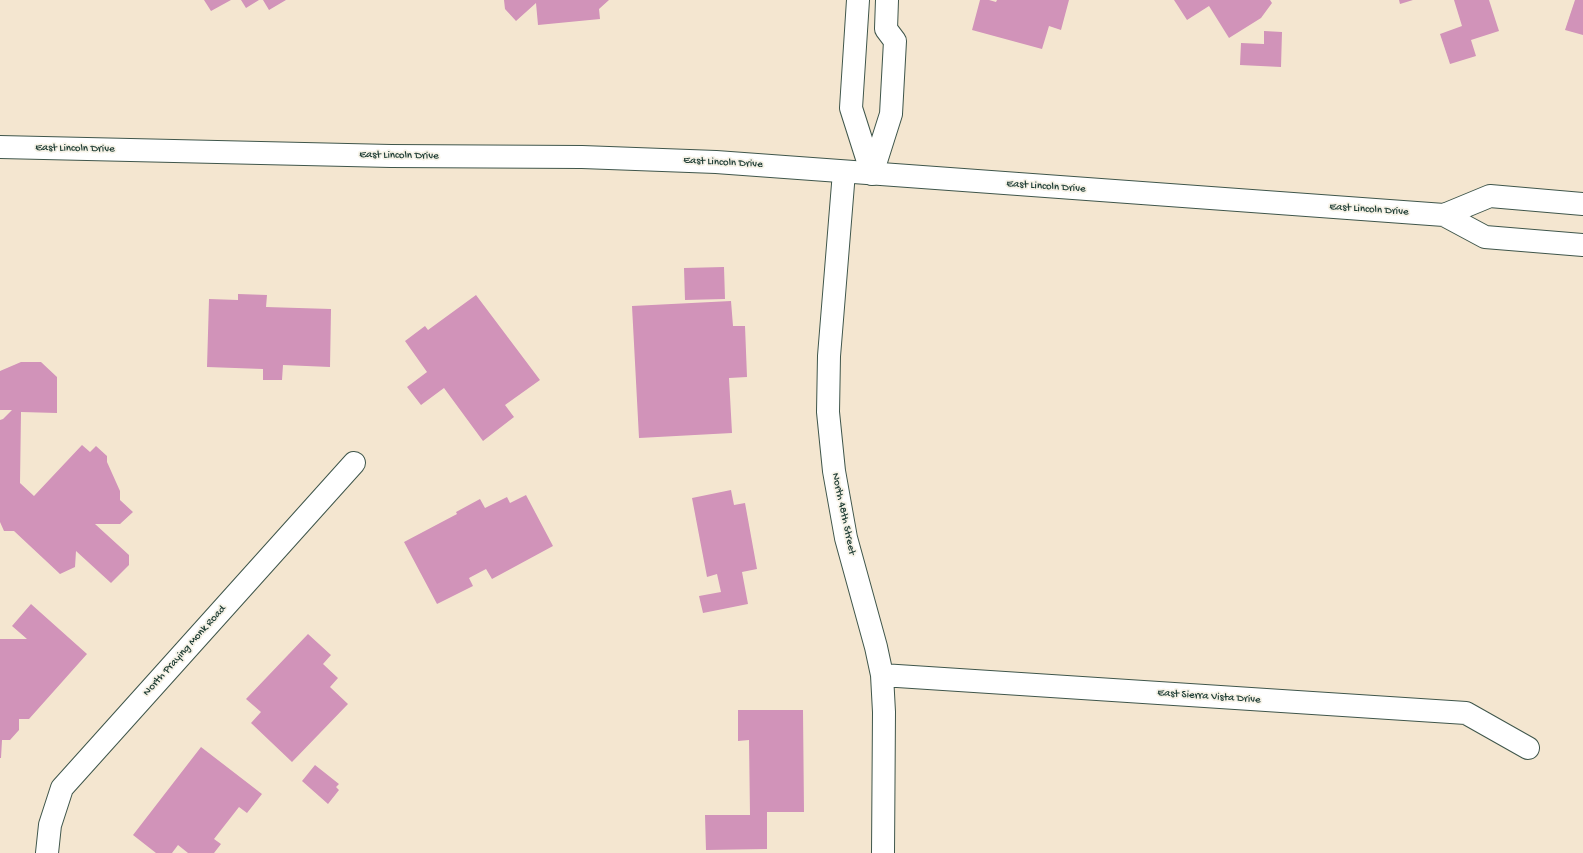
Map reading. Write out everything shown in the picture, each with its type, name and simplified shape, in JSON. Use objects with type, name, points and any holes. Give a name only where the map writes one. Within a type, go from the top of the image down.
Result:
[{"type":"street","points":[[858,0],[851,108],[872,174]]},
{"type":"street","points":[[872,174],[891,114],[895,41],[886,29],[887,0]]},
{"type":"street","points":[[856,26],[886,29]]},
{"type":"street","name":"East Lincoln Drive","points":[[0,147],[391,156],[582,157],[716,162],[1444,215],[1485,237],[1583,245]]},
{"type":"street","name":"North 48th Street","points":[[844,172],[829,356],[828,412],[834,471],[846,538],[876,647],[882,675],[884,712],[884,853]]},
{"type":"street","name":"East Lincoln Drive","points":[[1444,215],[1490,196],[1583,204]]},
{"type":"street","name":"North Praying Monk Road","points":[[47,853],[50,825],[62,788],[354,464]]},
{"type":"street","name":"East Sierra Vista Drive","points":[[882,675],[1466,713],[1528,748]]},
{"type":"building","points":[[204,0],[231,0],[211,11]]},
{"type":"building","points":[[241,0],[259,0],[246,8]]},
{"type":"building","points":[[263,0],[286,0],[269,10]]},
{"type":"building","points":[[504,0],[609,0],[599,9],[600,19],[538,25],[536,3],[516,21],[505,9]]},
{"type":"building","points":[[980,0],[996,2],[997,0],[1069,0],[1061,30],[1049,26],[1042,49],[972,30]]},
{"type":"building","points":[[1174,0],[1270,0],[1272,3],[1261,18],[1229,38],[1209,6],[1187,20]]},
{"type":"building","points":[[1399,0],[1413,0],[1400,4]]},
{"type":"building","points":[[1454,0],[1489,0],[1499,31],[1471,40],[1476,56],[1450,64],[1440,34],[1462,26]]},
{"type":"building","points":[[1575,0],[1583,0],[1583,35],[1565,30]]},
{"type":"building","points":[[1264,31],[1282,32],[1281,67],[1240,65],[1241,43],[1264,44]]},
{"type":"building","points":[[724,267],[725,299],[685,300],[684,268]]},
{"type":"building","points":[[238,294],[267,295],[266,307],[331,309],[330,367],[283,365],[282,380],[263,380],[263,369],[207,367],[209,299],[238,300]]},
{"type":"building","points":[[476,295],[540,380],[505,405],[514,417],[483,441],[444,388],[421,405],[407,387],[427,372],[405,341],[425,326],[428,330]]},
{"type":"building","points":[[731,301],[733,326],[745,326],[747,377],[729,378],[732,433],[639,438],[632,306]]},
{"type":"building","points":[[21,362],[41,362],[57,377],[57,413],[21,412],[20,483],[34,496],[82,445],[90,452],[96,446],[107,456],[107,462],[120,491],[120,500],[133,512],[120,524],[95,524],[129,555],[129,565],[111,583],[76,551],[75,567],[60,574],[14,531],[4,531],[0,522],[0,420],[12,410],[0,410],[0,371]]},
{"type":"building","points":[[731,490],[734,505],[745,503],[757,569],[742,572],[748,604],[703,613],[699,596],[721,592],[717,574],[707,577],[692,498]]},
{"type":"building","points":[[526,495],[553,546],[492,579],[486,569],[469,578],[473,586],[437,604],[404,542],[457,514],[456,512],[480,499],[485,508],[507,497],[510,503]]},
{"type":"building","points":[[31,604],[87,654],[29,719],[19,719],[19,730],[10,740],[2,740],[0,758],[0,639],[27,639],[12,626]]},
{"type":"building","points":[[308,634],[331,655],[323,664],[338,678],[330,687],[348,704],[292,762],[251,723],[261,712],[246,699]]},
{"type":"building","points":[[738,710],[803,710],[804,812],[767,812],[767,849],[706,850],[705,815],[750,815],[749,740],[738,741]]},
{"type":"building","points":[[201,747],[262,794],[247,813],[239,807],[214,839],[221,844],[214,853],[188,853],[178,845],[172,853],[156,853],[133,835]]},
{"type":"building","points":[[315,765],[339,784],[336,787],[339,790],[328,804],[302,781]]}]
